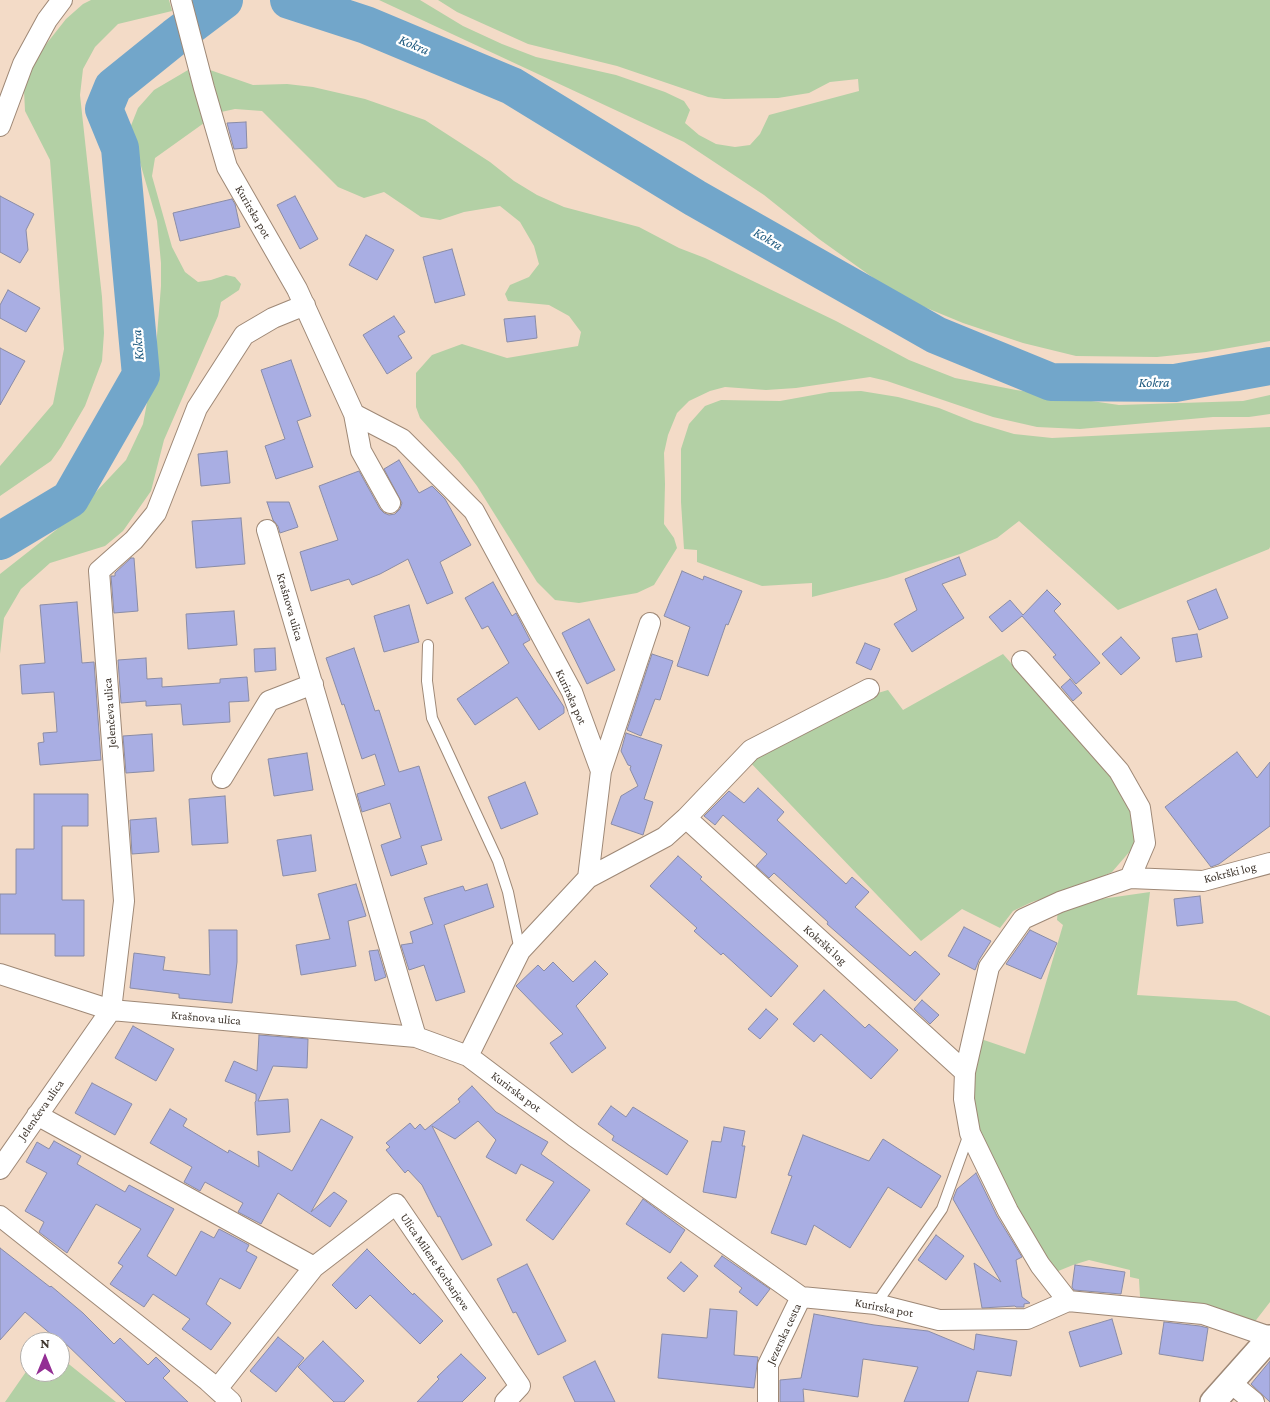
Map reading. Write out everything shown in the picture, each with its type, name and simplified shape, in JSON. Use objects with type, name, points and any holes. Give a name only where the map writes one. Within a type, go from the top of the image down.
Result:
[{"type":"street","points":[[0,126],[23,64],[47,20],[62,0]]},
{"type":"street","name":"Kurirska pot","points":[[181,0],[227,167],[305,305],[354,414],[361,451],[390,503]]},
{"type":"street","name":"Jelenčeva ulica","points":[[0,1170],[111,1010],[124,901],[99,571],[134,540],[156,513],[197,408],[244,335],[272,318],[305,305]]},
{"type":"street","name":"Kurirska pot","points":[[354,414],[402,439],[474,511],[572,692],[601,771],[588,878]]},
{"type":"street","name":"Krašnova ulica","points":[[267,530],[416,1037]]},
{"type":"street","points":[[601,771],[650,623]]},
{"type":"street","points":[[1022,661],[1119,771],[1140,808],[1145,843],[1130,878]]},
{"type":"street","points":[[222,778],[269,701],[313,684]]},
{"type":"street","points":[[468,1056],[520,951],[588,878],[665,837],[686,818],[751,750],[870,688]]},
{"type":"street","name":"Kokrški log","points":[[686,818],[965,1072]]},
{"type":"street","name":"Kokrški log","points":[[1068,1301],[1040,1265],[1008,1211],[970,1133],[964,1099],[965,1072],[989,967],[1023,919],[1060,902],[1130,878],[1204,881],[1270,863]]},
{"type":"street","name":"Krašnova ulica","points":[[0,974],[111,1010],[416,1037],[468,1056]]},
{"type":"street","name":"Kurirska pot","points":[[468,1056],[574,1136],[802,1297],[876,1304],[939,1320],[1027,1319],[1068,1301],[1203,1314],[1270,1338]]},
{"type":"street","points":[[37,1115],[314,1267]]},
{"type":"street","name":"Ulica Milene Korbarjeve","points":[[0,1216],[224,1395],[314,1267],[396,1204],[520,1386],[505,1402]]},
{"type":"street","name":"Jezerska cesta","points":[[768,1402],[768,1365],[802,1297]]},
{"type":"street","points":[[1213,1402],[1270,1338]]},
{"type":"street","points":[[1231,1383],[1254,1402]]},
{"type":"lane","points":[[428,645],[427,681],[432,718],[498,861],[508,892],[520,951]]},
{"type":"lane","points":[[876,1304],[942,1209],[970,1133]]},
{"type":"green space","points":[[91,0],[169,0],[172,11],[118,24],[95,47],[83,69],[80,95],[102,297],[104,333],[102,361],[85,406],[51,461],[0,496],[0,466],[53,404],[64,349],[50,160],[25,111],[24,90],[36,57],[66,19],[83,4]]},
{"type":"green space","points":[[379,0],[420,0],[463,26],[536,57],[616,75],[665,92],[684,101],[690,110],[685,123],[699,135],[716,144],[735,147],[750,145],[760,134],[769,115],[859,91],[858,79],[830,82],[809,93],[778,98],[724,99],[708,97],[617,66],[528,44],[457,12],[438,0],[1270,0],[1270,341],[1206,352],[1157,357],[1076,356],[1023,343],[963,323],[900,297],[819,239],[764,195],[684,142]]},
{"type":"green space","points":[[188,70],[204,123],[155,158],[152,176],[172,247],[185,272],[198,282],[226,275],[235,277],[241,284],[239,290],[221,302],[218,316],[164,440],[151,491],[123,531],[105,546],[50,563],[21,589],[4,618],[0,654],[0,574],[56,530],[95,493],[126,460],[143,424],[155,360],[161,263],[157,221],[130,128],[138,108],[154,90]]},
{"type":"green space","points":[[210,70],[253,85],[287,84],[313,87],[365,99],[425,120],[537,195],[564,207],[639,227],[679,248],[705,258],[836,321],[909,360],[955,378],[1016,390],[1119,405],[1243,401],[1270,395],[1270,414],[1080,429],[1037,427],[993,417],[870,377],[796,388],[766,390],[725,387],[710,391],[689,401],[677,413],[668,435],[664,453],[664,524],[674,538],[677,548],[654,585],[637,593],[579,603],[555,600],[537,582],[477,486],[459,462],[420,418],[416,407],[416,373],[432,355],[462,344],[507,358],[578,346],[581,332],[569,316],[549,305],[508,301],[505,294],[510,285],[529,277],[539,264],[534,246],[520,222],[500,206],[464,212],[440,220],[421,217],[384,192],[364,198],[338,187],[262,111],[235,109],[221,112]]},
{"type":"green space","points":[[861,391],[898,397],[939,408],[974,422],[1014,434],[1052,438],[1270,427],[1270,547],[1118,610],[1019,521],[997,538],[960,554],[887,578],[812,597],[812,583],[762,586],[697,562],[697,550],[684,549],[681,502],[681,449],[689,424],[705,406],[721,400],[780,401],[830,392]]},
{"type":"green space","points":[[1003,654],[1121,787],[1133,815],[1136,837],[1131,850],[1112,872],[1082,886],[1032,902],[1013,911],[1000,928],[962,909],[921,941],[747,759],[871,695],[888,690],[903,710]]},
{"type":"green space","points":[[1150,892],[1137,995],[1236,1001],[1270,1016],[1270,1302],[1253,1324],[1195,1308],[1140,1297],[1139,1279],[1130,1277],[1130,1270],[1089,1260],[1051,1274],[1012,1208],[972,1116],[973,1054],[978,1038],[1025,1054],[1063,925],[1057,920],[1058,908],[1087,901]]},
{"type":"green space","points":[[70,1365],[116,1402],[5,1402],[20,1380],[20,1382],[70,1382]]},
{"type":"building","points":[[246,122],[247,148],[234,149],[227,123]]},
{"type":"building","points":[[0,196],[34,214],[26,230],[28,250],[20,263],[0,252]]},
{"type":"building","points":[[295,196],[318,239],[300,249],[277,205]]},
{"type":"building","points":[[232,199],[235,204],[240,227],[180,241],[173,213]]},
{"type":"building","points":[[366,235],[394,250],[377,280],[349,265]]},
{"type":"building","points":[[452,249],[465,295],[435,303],[423,257]]},
{"type":"building","points":[[8,290],[40,308],[26,332],[0,318],[0,305]]},
{"type":"building","points":[[394,316],[405,332],[398,336],[412,358],[387,374],[363,335]]},
{"type":"building","points":[[535,316],[537,338],[507,342],[504,319]]},
{"type":"building","points":[[0,348],[25,361],[0,405]]},
{"type":"building","points":[[291,360],[311,416],[297,421],[313,467],[276,479],[265,446],[285,439],[261,370]]},
{"type":"building","points":[[227,451],[230,483],[201,486],[198,454]]},
{"type":"building","points":[[399,460],[419,493],[432,486],[445,499],[471,545],[440,562],[453,593],[427,604],[408,559],[380,574],[352,585],[349,579],[311,591],[300,552],[338,540],[319,486],[359,471],[380,509],[389,515],[395,514],[400,509],[402,503],[384,469]]},
{"type":"building","points":[[267,502],[289,502],[298,527],[280,533]]},
{"type":"building","points":[[241,518],[245,564],[196,568],[192,521]]},
{"type":"building","points":[[959,557],[966,575],[942,584],[964,618],[912,652],[894,624],[917,610],[905,579]]},
{"type":"building","points":[[131,558],[134,558],[138,611],[114,613],[111,576],[115,576],[115,573]]},
{"type":"building","points":[[682,571],[703,580],[704,576],[742,591],[728,625],[726,624],[708,676],[677,666],[690,627],[664,616]]},
{"type":"building","points":[[493,582],[512,616],[516,613],[530,640],[523,644],[564,707],[564,713],[539,730],[517,697],[475,725],[457,699],[509,663],[488,626],[482,629],[465,598]]},
{"type":"building","points":[[1216,589],[1228,618],[1199,630],[1187,601]]},
{"type":"building","points":[[1047,590],[1061,604],[1054,611],[1100,663],[1076,684],[1053,657],[1056,655],[1022,616],[1002,632],[989,617],[1010,600],[1023,615]]},
{"type":"building","points":[[77,602],[82,663],[94,662],[101,760],[40,765],[38,743],[44,742],[43,733],[57,732],[54,692],[22,694],[20,665],[45,663],[40,605]]},
{"type":"building","points":[[409,605],[419,642],[384,652],[374,616]]},
{"type":"building","points":[[234,611],[237,645],[188,649],[186,614]]},
{"type":"building","points":[[589,619],[615,670],[587,684],[562,633]]},
{"type":"building","points":[[1197,634],[1202,657],[1176,662],[1172,638]]},
{"type":"building","points":[[1121,637],[1140,658],[1121,675],[1102,654]]},
{"type":"building","points":[[865,643],[880,649],[871,670],[856,663]]},
{"type":"building","points":[[275,648],[276,670],[255,672],[254,649]]},
{"type":"building","points":[[354,648],[375,711],[379,710],[399,772],[419,766],[442,840],[421,846],[427,864],[391,876],[381,845],[401,838],[390,803],[362,812],[357,794],[385,785],[375,754],[362,759],[344,704],[342,705],[326,658]]},
{"type":"building","points":[[652,654],[673,661],[660,700],[655,699],[641,736],[627,730]]},
{"type":"building","points":[[146,658],[147,679],[162,678],[162,687],[220,683],[220,679],[247,677],[249,701],[229,702],[230,722],[183,725],[181,704],[146,706],[146,701],[121,703],[118,660]]},
{"type":"building","points":[[1070,679],[1082,693],[1073,701],[1061,687]]},
{"type":"building","points":[[626,733],[662,745],[644,799],[653,802],[643,835],[611,824],[621,796],[638,786],[630,769],[631,766],[628,765],[621,751]]},
{"type":"building","points":[[152,734],[154,771],[126,773],[123,736]]},
{"type":"building","points":[[1237,752],[1257,778],[1270,762],[1270,826],[1219,864],[1211,867],[1165,807]]},
{"type":"building","points":[[307,753],[313,790],[274,796],[268,759]]},
{"type":"building","points":[[525,782],[538,814],[501,829],[488,797]]},
{"type":"building","points":[[758,788],[784,812],[777,820],[846,884],[852,877],[869,892],[855,907],[910,956],[915,951],[940,974],[915,1001],[827,924],[828,922],[774,873],[769,878],[756,866],[767,854],[723,815],[715,825],[704,816],[729,791],[744,803]]},
{"type":"building","points":[[34,794],[88,794],[88,826],[62,826],[62,900],[84,900],[84,956],[55,956],[55,934],[0,934],[0,894],[16,894],[16,849],[34,849]]},
{"type":"building","points":[[225,796],[228,843],[192,845],[189,799]]},
{"type":"building","points":[[156,818],[159,852],[132,854],[130,820]]},
{"type":"building","points":[[311,835],[316,871],[283,876],[277,840]]},
{"type":"building","points":[[678,856],[702,877],[700,879],[798,966],[771,997],[723,953],[721,955],[694,931],[697,928],[650,886]]},
{"type":"building","points":[[356,884],[366,916],[348,921],[356,966],[301,975],[296,945],[330,939],[318,894]]},
{"type":"building","points":[[487,884],[494,907],[444,925],[465,992],[436,1001],[424,965],[409,970],[401,945],[413,943],[410,932],[433,924],[424,898],[463,886],[465,891]]},
{"type":"building","points":[[1200,896],[1203,923],[1177,926],[1174,899]]},
{"type":"building","points":[[964,927],[991,941],[975,970],[948,956]]},
{"type":"building","points":[[209,930],[237,930],[237,962],[232,1003],[179,998],[179,994],[130,988],[134,953],[165,957],[163,970],[210,975]]},
{"type":"building","points":[[1030,930],[1057,943],[1041,979],[1006,964]]},
{"type":"building","points":[[378,950],[386,977],[375,981],[369,951]]},
{"type":"building","points":[[595,961],[608,974],[576,1006],[606,1048],[572,1073],[550,1043],[563,1034],[516,986],[538,965],[544,971],[553,962],[573,982]]},
{"type":"building","points":[[824,990],[865,1028],[869,1024],[898,1050],[871,1079],[821,1034],[814,1042],[793,1024]]},
{"type":"building","points":[[922,1000],[939,1015],[930,1024],[914,1009]]},
{"type":"building","points":[[766,1009],[778,1019],[760,1039],[748,1029]]},
{"type":"building","points":[[133,1026],[174,1049],[156,1081],[115,1058]]},
{"type":"building","points":[[259,1035],[308,1039],[307,1068],[273,1066],[258,1101],[288,1099],[290,1132],[257,1135],[256,1094],[225,1081],[234,1061],[257,1071]]},
{"type":"building","points":[[92,1083],[132,1104],[115,1135],[75,1113]]},
{"type":"building","points":[[472,1086],[496,1112],[548,1142],[541,1154],[590,1190],[553,1240],[526,1220],[554,1182],[521,1164],[516,1174],[486,1157],[496,1140],[478,1121],[455,1139],[432,1126],[492,1245],[462,1260],[422,1185],[408,1170],[405,1173],[386,1150],[390,1147],[386,1143],[410,1123],[415,1129],[420,1124],[425,1130],[460,1102],[458,1099]]},
{"type":"building","points":[[611,1106],[626,1117],[633,1107],[688,1141],[667,1175],[612,1140],[614,1136],[598,1124]]},
{"type":"building","points":[[170,1109],[187,1119],[183,1126],[228,1153],[229,1150],[259,1167],[258,1151],[292,1171],[321,1119],[353,1137],[311,1212],[334,1192],[347,1201],[330,1227],[278,1193],[261,1224],[238,1212],[243,1203],[205,1182],[200,1191],[184,1182],[192,1167],[150,1143]]},
{"type":"building","points":[[724,1127],[745,1131],[742,1146],[745,1146],[736,1198],[703,1192],[712,1141],[721,1142]]},
{"type":"building","points":[[803,1135],[869,1161],[883,1139],[941,1176],[921,1208],[888,1187],[850,1248],[814,1225],[806,1245],[771,1233],[792,1176],[788,1175]]},
{"type":"building","points":[[54,1141],[81,1156],[77,1164],[125,1192],[129,1185],[174,1209],[147,1256],[176,1276],[201,1231],[214,1238],[219,1229],[249,1245],[246,1251],[257,1257],[240,1289],[220,1278],[206,1304],[231,1323],[211,1350],[182,1329],[190,1319],[153,1294],[144,1307],[110,1284],[123,1266],[118,1263],[141,1229],[96,1204],[67,1253],[39,1232],[44,1222],[25,1211],[47,1173],[26,1162],[37,1142],[49,1149]]},
{"type":"building","points":[[976,1173],[997,1216],[1022,1257],[1016,1260],[1022,1297],[1030,1303],[1024,1304],[1024,1307],[982,1308],[974,1263],[1001,1282],[953,1199],[957,1189]]},
{"type":"building","points":[[643,1199],[685,1230],[670,1253],[626,1224]]},
{"type":"building","points":[[936,1235],[964,1256],[946,1280],[918,1260]]},
{"type":"building","points":[[0,1248],[51,1286],[83,1313],[114,1344],[120,1338],[148,1365],[156,1357],[170,1371],[163,1378],[188,1402],[126,1402],[70,1348],[70,1332],[48,1332],[25,1312],[0,1340]]},
{"type":"building","points":[[367,1249],[413,1295],[414,1293],[443,1321],[420,1344],[370,1295],[356,1309],[332,1285]]},
{"type":"building","points":[[722,1256],[770,1289],[757,1306],[739,1292],[742,1288],[714,1266]]},
{"type":"building","points":[[681,1262],[698,1276],[684,1292],[667,1278]]},
{"type":"building","points":[[527,1264],[566,1341],[538,1355],[516,1312],[513,1313],[497,1279]]},
{"type":"building","points":[[1075,1265],[1125,1272],[1121,1294],[1074,1290],[1072,1287]]},
{"type":"building","points":[[710,1309],[737,1311],[734,1355],[758,1357],[754,1388],[658,1378],[662,1334],[707,1338]]},
{"type":"building","points":[[814,1314],[874,1325],[928,1331],[974,1350],[976,1334],[1017,1341],[1011,1376],[977,1371],[968,1402],[904,1402],[918,1367],[863,1359],[858,1397],[803,1389],[804,1402],[780,1402],[780,1380],[801,1378]]},
{"type":"building","points":[[1112,1319],[1122,1354],[1080,1367],[1069,1332]]},
{"type":"building","points":[[1164,1322],[1208,1328],[1203,1361],[1159,1354]]},
{"type":"building","points":[[278,1337],[304,1358],[276,1392],[250,1371]]},
{"type":"building","points":[[323,1341],[364,1381],[344,1402],[334,1402],[298,1367]]},
{"type":"building","points":[[461,1354],[486,1378],[462,1402],[417,1402],[439,1379],[437,1377]]},
{"type":"building","points":[[595,1361],[615,1402],[575,1402],[563,1377]]},
{"type":"building","points":[[1270,1361],[1270,1402],[1251,1384]]},
{"type":"waterway","name":"Kokra","points":[[0,541],[70,499],[141,375],[120,148],[104,109],[113,87],[224,0]]},
{"type":"waterway","name":"Kokra","points":[[289,0],[366,25],[512,86],[695,198],[936,335],[1051,382],[1175,383],[1270,366]]}]
